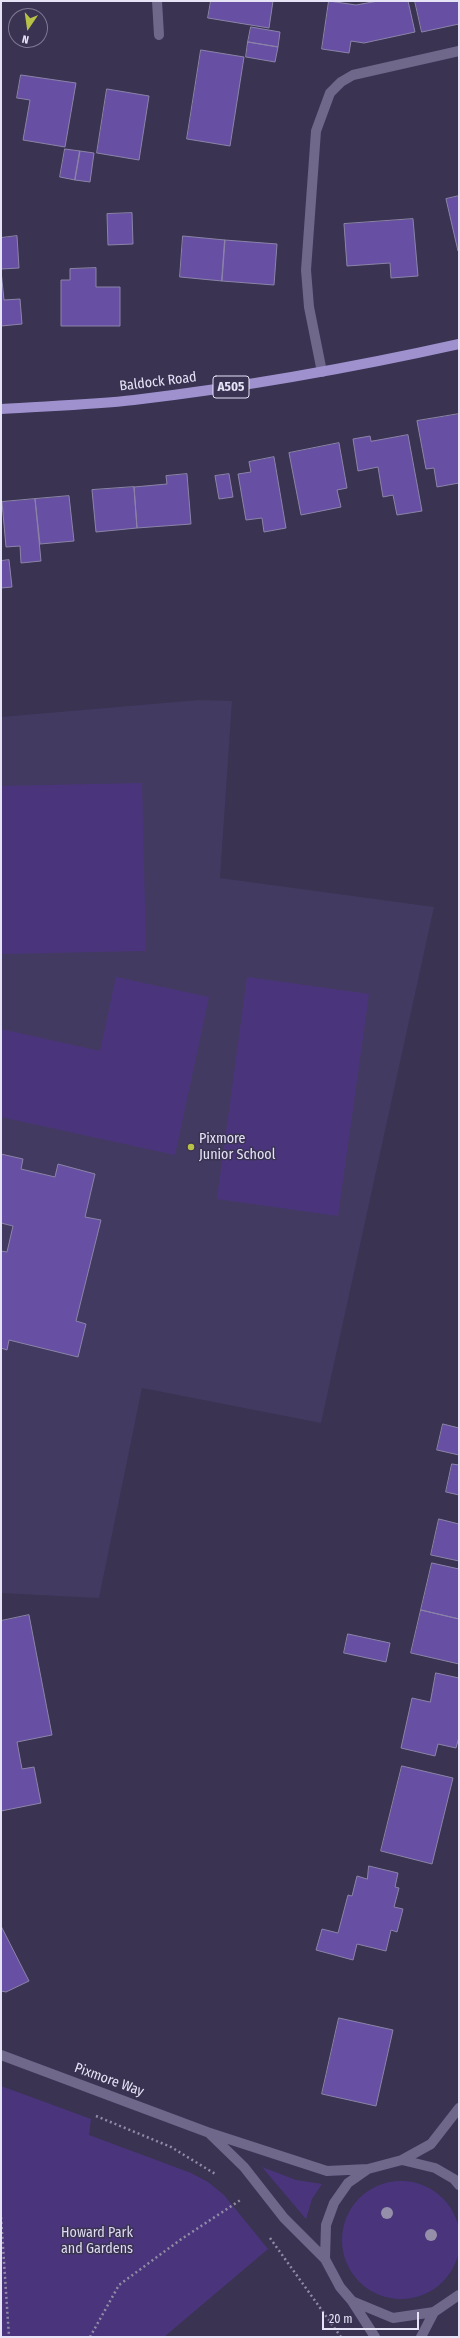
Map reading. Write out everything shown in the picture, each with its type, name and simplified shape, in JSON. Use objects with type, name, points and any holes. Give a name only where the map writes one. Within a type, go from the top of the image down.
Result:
[{"type":"main road","name":"Baldock Road","points":[[1,409],[132,400],[322,372],[459,344]]},
{"type":"street","points":[[157,1],[159,35]]},
{"type":"street","points":[[322,372],[309,307],[306,270],[316,131],[323,108],[330,93],[341,82],[353,75],[459,51]]},
{"type":"street","name":"Pixmore Way","points":[[1,2055],[207,2132],[327,2170],[368,2169]]},
{"type":"street","points":[[375,2337],[352,2301],[340,2287],[325,2259],[326,2225],[334,2203],[348,2183],[368,2169],[402,2160],[431,2144],[459,2108]]},
{"type":"street","name":"Pixmore Way","points":[[207,2132],[244,2167],[284,2218],[325,2259]]},
{"type":"street","points":[[402,2160],[435,2168],[454,2179],[459,2185]]},
{"type":"street","points":[[352,2301],[393,2318],[434,2312],[459,2295]]},
{"type":"street","points":[[421,2337],[434,2312]]},
{"type":"path","points":[[90,2114],[171,2147],[222,2177]]},
{"type":"path","points":[[238,2193],[247,2205]]},
{"type":"path","points":[[90,2337],[119,2285],[180,2240],[242,2199]]},
{"type":"path","points":[[1,2217],[9,2337]]},
{"type":"path","points":[[269,2236],[341,2337]]},
{"type":"shaded area","name":"Pixmore Junior School","points":[[199,700],[232,701],[220,878],[434,907],[321,1423],[142,1388],[99,1598],[1,1593],[1,717]]},
{"type":"green space","points":[[142,783],[146,951],[1,954],[1,786]]},
{"type":"green space","points":[[116,977],[209,997],[175,1155],[1,1117],[1,1029],[100,1051]]},
{"type":"green space","points":[[247,977],[369,994],[338,1216],[217,1199]]},
{"type":"green space","name":"Howard Park and Gardens","points":[[1,2086],[91,2119],[89,2135],[191,2173],[208,2182],[224,2195],[268,2249],[164,2337],[1,2337]]},
{"type":"green space","points":[[262,2167],[296,2180],[322,2184],[312,2199],[306,2219]]},
{"type":"green space","points":[[401,2181],[412,2182],[424,2186],[443,2198],[455,2217],[459,2229],[459,2251],[455,2263],[443,2282],[424,2294],[412,2298],[401,2299],[390,2298],[378,2294],[359,2282],[347,2263],[343,2251],[342,2240],[343,2229],[347,2217],[359,2198],[378,2186],[390,2182]]},
{"type":"building","points":[[211,1],[273,1],[269,28],[208,18]]},
{"type":"building","points":[[329,1],[356,5],[378,1],[408,1],[415,32],[364,43],[351,41],[349,53],[322,49]]},
{"type":"building","points":[[415,1],[459,1],[459,24],[422,32]]},
{"type":"building","points":[[251,27],[280,32],[278,47],[248,42]]},
{"type":"building","points":[[248,42],[278,47],[275,62],[246,57]]},
{"type":"building","points":[[201,50],[244,57],[230,146],[187,139]]},
{"type":"building","points":[[21,75],[76,83],[65,147],[23,140],[30,100],[17,98]]},
{"type":"building","points":[[107,89],[149,96],[139,160],[97,153]]},
{"type":"building","points":[[65,149],[80,151],[75,180],[60,177]]},
{"type":"building","points":[[80,151],[94,153],[90,182],[75,180]]},
{"type":"building","points":[[459,196],[459,251],[458,251],[446,199]]},
{"type":"building","points":[[132,213],[133,244],[108,245],[107,214]]},
{"type":"building","points":[[413,219],[418,276],[391,278],[390,263],[347,266],[344,224]]},
{"type":"building","points":[[17,236],[19,268],[1,269],[1,238]]},
{"type":"building","points":[[183,236],[225,240],[222,281],[180,277]]},
{"type":"building","points":[[225,240],[277,244],[274,285],[222,281]]},
{"type":"building","points":[[96,268],[96,287],[120,287],[120,326],[61,326],[61,280],[70,280],[70,269]]},
{"type":"building","points":[[1,271],[4,300],[20,299],[22,324],[1,326]]},
{"type":"building","points":[[459,414],[459,483],[437,487],[434,468],[426,469],[417,421]]},
{"type":"building","points":[[408,435],[422,511],[397,515],[393,495],[383,497],[378,467],[358,471],[353,439],[370,436],[371,441]]},
{"type":"building","points":[[339,443],[347,488],[337,490],[341,507],[301,515],[289,453]]},
{"type":"building","points":[[274,457],[286,528],[264,532],[262,518],[246,520],[238,474],[251,472],[249,462]]},
{"type":"building","points":[[187,474],[191,524],[137,528],[134,487],[167,484],[166,476]]},
{"type":"building","points":[[229,474],[233,497],[219,499],[215,476]]},
{"type":"building","points":[[134,487],[137,528],[96,532],[92,490]]},
{"type":"building","points":[[69,496],[74,541],[40,544],[35,499]]},
{"type":"building","points":[[35,499],[41,561],[21,563],[20,546],[6,547],[2,502]]},
{"type":"building","points":[[9,560],[12,587],[1,588],[1,561]]},
{"type":"building","points":[[1,1154],[23,1159],[21,1169],[55,1177],[58,1164],[95,1174],[85,1217],[101,1220],[76,1321],[86,1324],[78,1357],[9,1340],[7,1350],[1,1348],[1,1251],[7,1252],[13,1226],[1,1223]]},
{"type":"building","points":[[443,1424],[459,1428],[459,1455],[437,1450]]},
{"type":"building","points":[[452,1464],[459,1465],[459,1495],[446,1492]]},
{"type":"building","points":[[439,1519],[459,1524],[459,1561],[431,1555]]},
{"type":"building","points":[[432,1563],[459,1569],[459,1619],[421,1610]]},
{"type":"building","points":[[421,1610],[459,1619],[459,1664],[411,1653]]},
{"type":"building","points":[[29,1615],[52,1735],[17,1742],[22,1769],[34,1767],[41,1803],[1,1811],[1,1621]]},
{"type":"building","points":[[348,1634],[390,1643],[386,1662],[344,1653]]},
{"type":"building","points":[[436,1673],[459,1678],[459,1737],[456,1748],[438,1744],[435,1756],[401,1748],[412,1698],[430,1702]]},
{"type":"building","points":[[402,1766],[453,1778],[432,1864],[381,1851]]},
{"type":"building","points":[[369,1866],[398,1873],[395,1887],[399,1888],[394,1907],[403,1909],[397,1932],[391,1930],[386,1951],[357,1944],[353,1960],[316,1950],[322,1929],[338,1933],[348,1895],[352,1896],[357,1876],[367,1879]]},
{"type":"building","points":[[1,1926],[29,1981],[6,1992],[1,1991]]},
{"type":"building","points":[[339,2018],[393,2030],[376,2106],[322,2094]]},
{"type":"place","name":"Pixmore Junior School","points":[[191,1147]]}]
